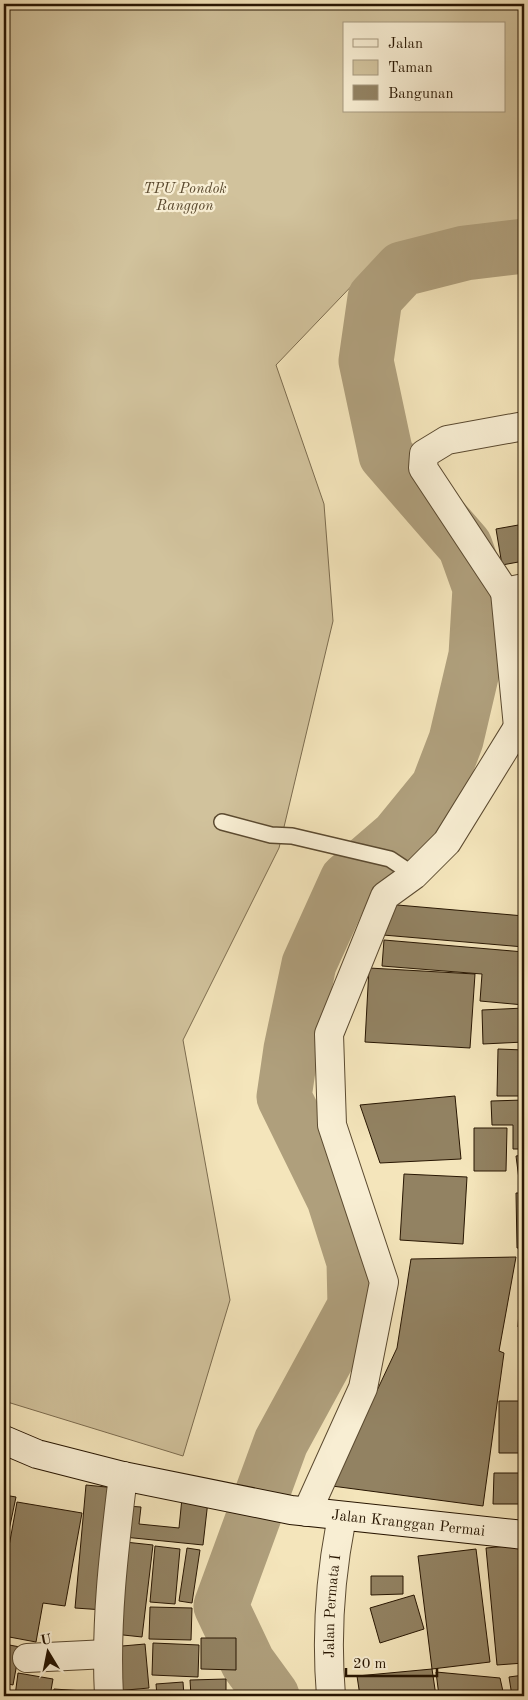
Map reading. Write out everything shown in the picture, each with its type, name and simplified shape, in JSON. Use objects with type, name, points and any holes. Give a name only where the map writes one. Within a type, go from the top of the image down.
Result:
[{"type":"street","points":[[299,1511],[364,1388],[384,1282],[332,1125],[329,1034],[385,896],[414,875],[447,842],[521,726],[515,590],[423,468],[424,454],[447,440],[524,426]]},
{"type":"street","name":"Jalan Kranggan Permai","points":[[4,1440],[37,1454],[123,1476],[299,1511],[524,1535]]},
{"type":"street","points":[[109,1696],[107,1654],[109,1594],[123,1476]]},
{"type":"street","name":"Jalan Permata I","points":[[331,1696],[328,1645],[332,1572],[342,1517]]},
{"type":"street","points":[[27,1658],[107,1654]]},
{"type":"lane","points":[[222,822],[271,835],[292,836],[390,859],[414,875]]},
{"type":"green space","name":"TPU Pondok Ranggon","points":[[4,4],[524,4],[524,227],[385,251],[276,365],[324,504],[333,621],[279,848],[183,1040],[230,1300],[183,1456],[4,1401]]},
{"type":"building","points":[[524,524],[524,561],[502,565],[496,529]]},
{"type":"building","points":[[386,904],[524,916],[524,947],[383,935]]},
{"type":"building","points":[[384,940],[524,952],[524,1005],[480,1001],[482,974],[382,966]]},
{"type":"building","points":[[369,968],[475,974],[470,1048],[365,1042]]},
{"type":"building","points":[[524,1008],[524,1042],[483,1044],[482,1010]]},
{"type":"building","points":[[498,1049],[524,1050],[524,1096],[497,1096]]},
{"type":"building","points":[[455,1096],[461,1159],[380,1163],[360,1105]]},
{"type":"building","points":[[524,1100],[524,1149],[513,1149],[513,1125],[492,1125],[491,1101]]},
{"type":"building","points":[[474,1128],[507,1128],[506,1171],[474,1171]]},
{"type":"building","points":[[524,1155],[524,1186],[520,1187],[516,1156]]},
{"type":"building","points":[[404,1174],[467,1177],[463,1244],[400,1240]]},
{"type":"building","points":[[516,1193],[524,1193],[524,1248],[517,1248]]},
{"type":"building","points":[[516,1257],[499,1351],[504,1353],[483,1506],[332,1486],[397,1348],[411,1259]]},
{"type":"building","points":[[522,1265],[524,1265],[524,1328],[518,1327]]},
{"type":"building","points":[[499,1401],[524,1401],[524,1453],[499,1453]]},
{"type":"building","points":[[494,1473],[524,1473],[524,1504],[493,1504]]},
{"type":"building","points":[[86,1485],[116,1488],[104,1610],[75,1608]]},
{"type":"building","points":[[4,1495],[16,1497],[4,1554]]},
{"type":"building","points":[[182,1498],[208,1501],[203,1545],[124,1537],[127,1506],[141,1507],[139,1524],[179,1528]]},
{"type":"building","points":[[17,1502],[82,1513],[65,1606],[43,1603],[36,1642],[4,1636],[4,1574]]},
{"type":"building","points":[[125,1542],[153,1545],[142,1637],[114,1634]]},
{"type":"building","points":[[518,1545],[524,1608],[524,1663],[497,1665],[486,1548]]},
{"type":"building","points":[[155,1546],[180,1549],[175,1604],[150,1602]]},
{"type":"building","points":[[187,1548],[200,1550],[192,1603],[179,1601]]},
{"type":"building","points":[[476,1549],[490,1662],[432,1669],[418,1556]]},
{"type":"building","points":[[371,1576],[403,1576],[403,1594],[371,1595]]},
{"type":"building","points":[[414,1595],[424,1629],[380,1643],[370,1608]]},
{"type":"building","points":[[150,1607],[192,1608],[191,1640],[149,1639]]},
{"type":"building","points":[[201,1638],[236,1638],[236,1670],[201,1669]]},
{"type":"building","points":[[153,1643],[199,1645],[198,1677],[152,1675]]},
{"type":"building","points":[[4,1644],[20,1647],[13,1685],[4,1683]]},
{"type":"building","points":[[145,1644],[149,1688],[115,1691],[111,1647]]},
{"type":"building","points":[[432,1669],[436,1696],[360,1696],[357,1676]]},
{"type":"building","points":[[436,1672],[500,1678],[504,1696],[439,1696]]},
{"type":"building","points":[[18,1673],[53,1679],[50,1696],[15,1696]]},
{"type":"building","points":[[524,1675],[524,1696],[512,1696],[509,1677]]},
{"type":"building","points":[[226,1679],[226,1696],[191,1696],[190,1680]]},
{"type":"building","points":[[183,1682],[184,1696],[157,1696],[156,1684]]},
{"type":"building","points":[[54,1689],[99,1692],[99,1696],[53,1696]]},
{"type":"waterway","points":[[272,1696],[248,1663],[221,1606],[281,1442],[355,1306],[354,1262],[334,1199],[284,1097],[291,1049],[309,964],[347,880],[398,836],[438,787],[456,740],[476,655],[480,588],[465,546],[386,455],[366,361],[375,298],[402,269],[465,253],[524,246]]}]
